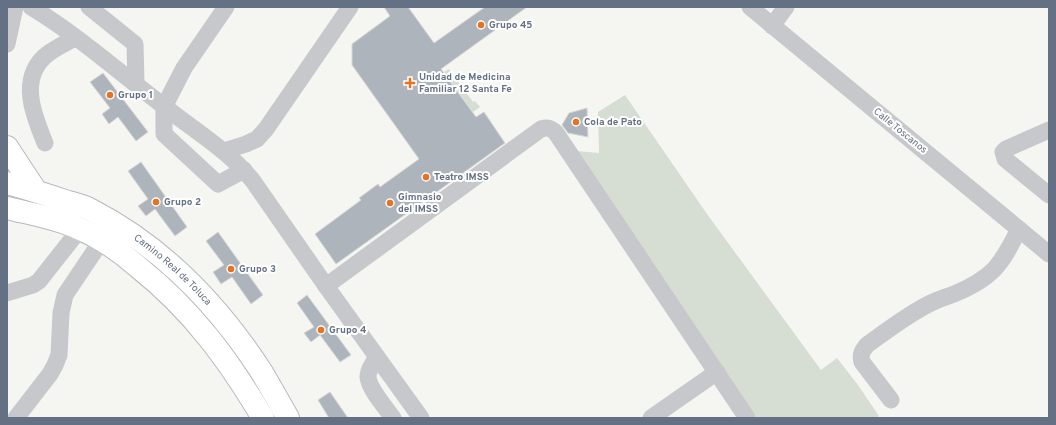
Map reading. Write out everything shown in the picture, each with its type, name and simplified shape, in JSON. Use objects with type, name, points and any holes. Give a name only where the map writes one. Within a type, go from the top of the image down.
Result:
[{"type":"main road","points":[[7,147],[36,191]]},
{"type":"main road","name":"Camino Real de Toluca","points":[[7,184],[36,191],[90,209],[130,232],[164,260],[193,286],[240,342],[260,371],[288,418]]},
{"type":"main road","name":"Camino Real de Toluca","points":[[7,208],[57,221],[80,229],[118,250],[153,278],[178,301],[202,327],[242,383],[263,418]]},
{"type":"main road","points":[[178,301],[193,286]]},
{"type":"street","points":[[7,44],[15,7]]},
{"type":"street","points":[[89,7],[135,44],[136,84]]},
{"type":"street","points":[[226,7],[184,68],[164,107],[164,134],[218,184],[244,170]]},
{"type":"street","points":[[224,152],[257,139],[266,129],[350,7]]},
{"type":"street","name":"Calle Toscanos","points":[[750,7],[1049,254]]},
{"type":"street","points":[[772,26],[786,7]]},
{"type":"street","points":[[38,8],[224,152],[244,170],[421,418]]},
{"type":"street","points":[[45,143],[34,116],[30,92],[33,71],[44,56],[75,38]]},
{"type":"street","points":[[326,286],[541,129],[552,129],[748,418]]},
{"type":"street","points":[[1049,130],[1006,149],[1003,152],[1005,160],[1049,196]]},
{"type":"street","points":[[7,293],[33,285],[39,281],[80,229],[90,209]]},
{"type":"street","points":[[16,418],[50,374],[59,355],[61,313],[65,294],[113,223]]},
{"type":"street","points":[[890,400],[862,362],[860,356],[862,350],[909,315],[932,302],[974,285],[991,274],[1005,256],[1018,229]]},
{"type":"street","points":[[377,357],[369,370],[368,378],[372,388],[393,418]]},
{"type":"street","points":[[651,418],[717,372]]},
{"type":"shaded area","points":[[449,69],[473,102],[475,101],[480,107],[473,112],[444,72]]},
{"type":"shaded area","points":[[625,95],[707,214],[821,370],[837,358],[879,416],[877,418],[754,418],[577,151],[599,153],[598,112]]},
{"type":"building","points":[[384,7],[408,7],[434,43],[485,7],[527,7],[441,69],[476,117],[484,112],[505,143],[336,264],[315,234],[361,200],[359,198],[378,184],[380,187],[419,159],[352,65],[352,44],[390,16]]},
{"type":"building","name":"Grupo 1","points":[[103,73],[148,132],[136,141],[118,117],[109,124],[102,114],[110,108],[90,82]]},
{"type":"building","name":"Cola de Pato","points":[[587,108],[588,137],[568,133],[562,125],[569,113]]},
{"type":"building","name":"Grupo 2","points":[[141,162],[187,227],[175,236],[155,209],[146,216],[138,206],[148,199],[128,171]]},
{"type":"building","name":"Grupo 3","points":[[218,232],[263,295],[251,304],[232,277],[221,284],[213,272],[224,265],[206,241]]},
{"type":"building","name":"Grupo 4","points":[[307,295],[351,355],[340,362],[320,335],[311,342],[304,333],[314,327],[297,303]]},
{"type":"building","points":[[330,392],[348,418],[329,418],[318,400]]},
{"type":"place","name":"Grupo 45","points":[[481,25]]},
{"type":"place","name":"Unidad de Medicina Familiar 12 Santa Fe","points":[[410,83]]},
{"type":"place","name":"Grupo 1","points":[[110,95]]},
{"type":"place","name":"Cola de Pato","points":[[576,122]]},
{"type":"place","name":"Teatro IMSS","points":[[426,177]]},
{"type":"place","name":"Grupo 2","points":[[156,202]]},
{"type":"place","name":"Gimnasio del IMSS","points":[[390,203]]},
{"type":"place","name":"Grupo 3","points":[[231,269]]},
{"type":"place","name":"Grupo 4","points":[[321,330]]}]
